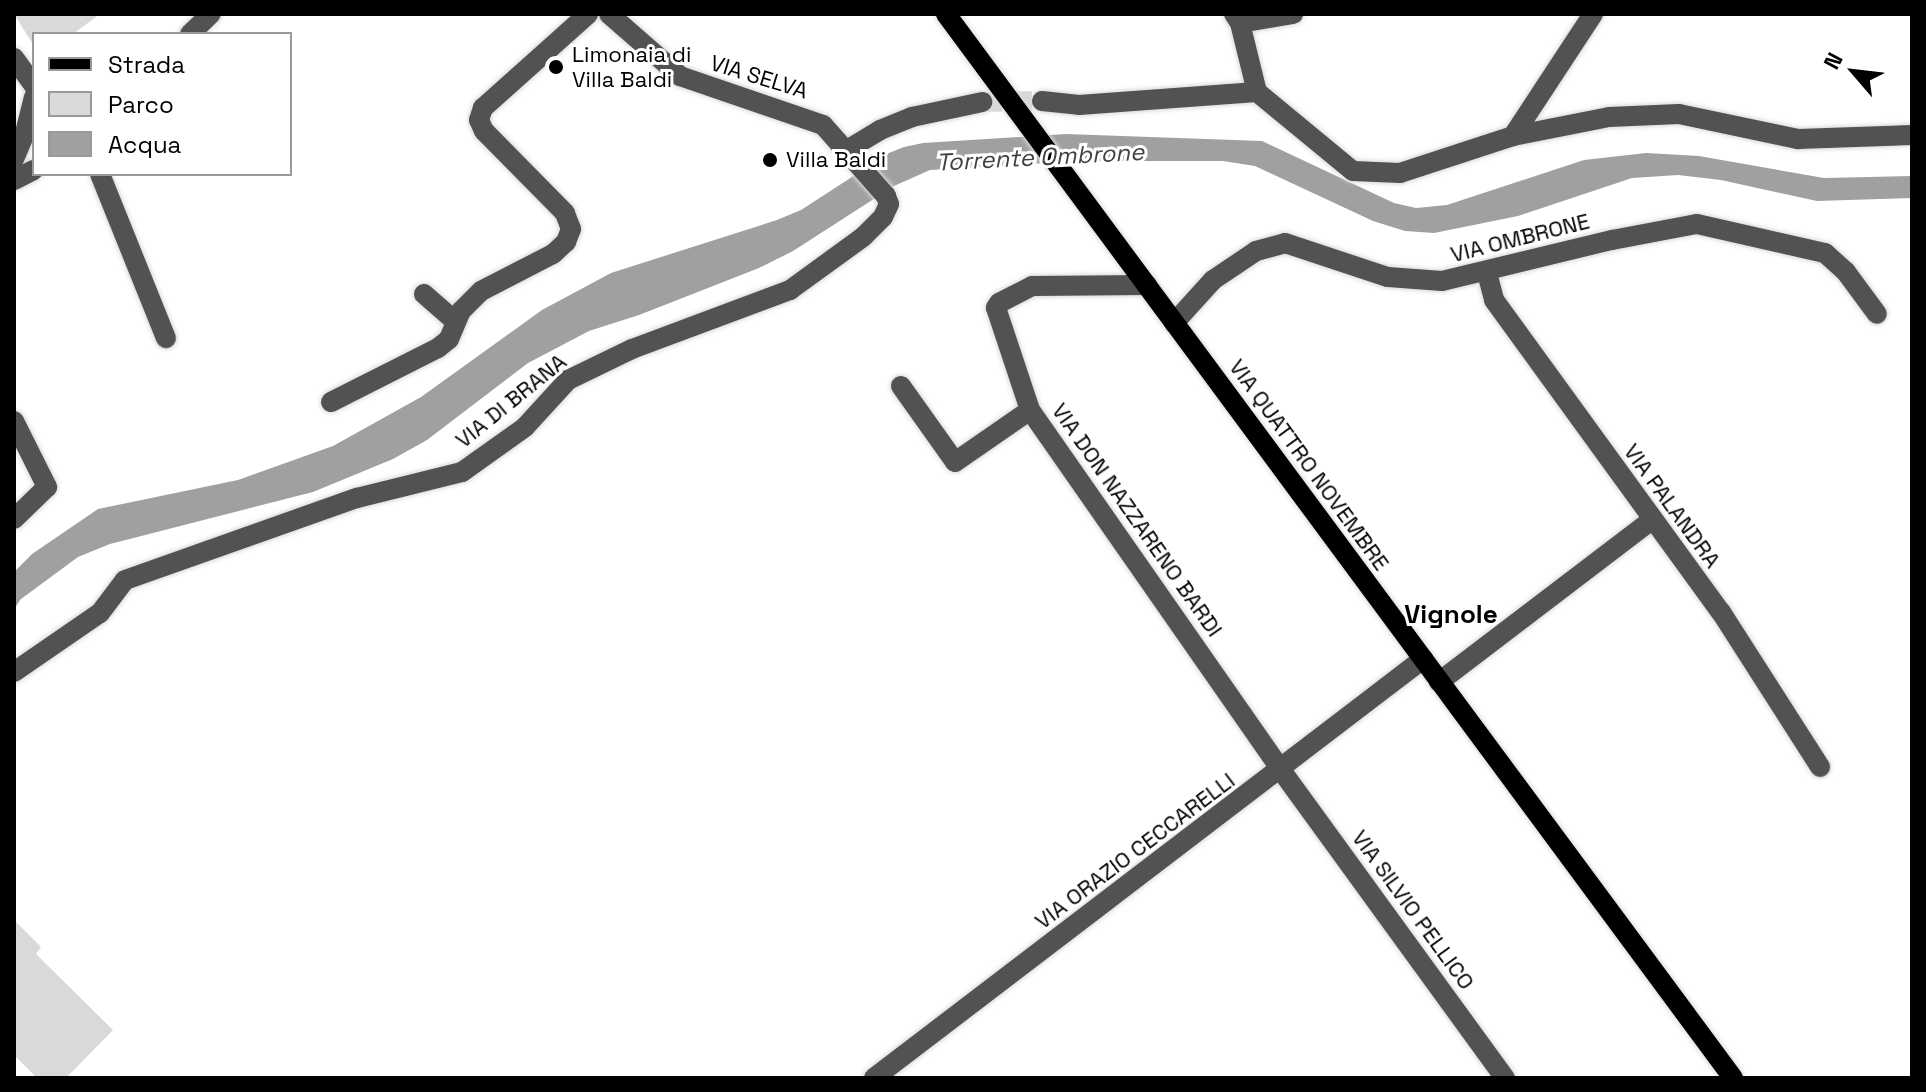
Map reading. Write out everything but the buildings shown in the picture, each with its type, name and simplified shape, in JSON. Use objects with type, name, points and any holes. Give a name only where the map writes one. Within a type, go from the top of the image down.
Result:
[{"type":"main road","name":"VIA QUATTRO NOVEMBRE","points":[[946,14],[1733,1078]]},
{"type":"street","points":[[192,32],[211,14]]},
{"type":"street","points":[[331,402],[438,348],[449,339],[455,321],[481,291],[553,254],[570,236],[570,222],[565,213],[484,131],[479,120],[483,108],[588,14]]},
{"type":"street","name":"VIA SELVA","points":[[609,14],[680,76],[812,118],[851,154],[886,196]]},
{"type":"street","points":[[1293,14],[1237,18],[1257,92],[1353,171],[1400,173],[1513,136],[1609,117],[1679,114],[1798,139],[1912,135]]},
{"type":"street","points":[[1513,136],[1593,14]]},
{"type":"street","points":[[14,58],[32,83]]},
{"type":"street","points":[[1042,101],[1079,105],[1257,92]]},
{"type":"street","points":[[851,154],[880,130],[912,117],[982,102]]},
{"type":"street","points":[[14,159],[32,105]]},
{"type":"street","points":[[14,180],[32,171]]},
{"type":"street","points":[[101,176],[166,338]]},
{"type":"street","name":"VIA DI BRANA","points":[[14,672],[100,613],[125,580],[357,498],[462,472],[525,427],[568,380],[632,349],[790,290],[863,237],[883,217],[889,204],[886,196]]},
{"type":"street","name":"VIA OMBRONE","points":[[1174,323],[1213,280],[1256,251],[1285,243],[1388,277],[1442,281],[1487,273],[1612,240],[1697,224],[1825,253],[1846,272],[1877,314]]},
{"type":"street","name":"VIA PALANDRA","points":[[1487,273],[1494,300],[1721,612],[1820,767]]},
{"type":"street","points":[[1030,410],[996,308],[999,303],[1032,286],[1147,285]]},
{"type":"street","points":[[424,294],[455,321]]},
{"type":"street","name":"VIA DON NAZZARENO BARDI","points":[[901,386],[955,462],[1030,410],[1281,770]]},
{"type":"street","points":[[14,421],[47,487],[14,519]]},
{"type":"street","points":[[1439,682],[1652,520]]},
{"type":"street","name":"VIA ORAZIO CECCARELLI","points":[[874,1078],[1423,659]]},
{"type":"street","name":"VIA SILVIO PELLICO","points":[[1281,770],[1505,1078]]},
{"type":"green space","points":[[14,14],[100,14],[76,32],[32,32],[32,43]]},
{"type":"green space","points":[[14,920],[41,947],[36,954],[113,1030],[66,1078],[37,1078],[14,1055]]},
{"type":"water","name":"Torrente Ombrone","points":[[1066,134],[1262,141],[1394,203],[1416,208],[1447,205],[1584,160],[1646,153],[1699,156],[1824,178],[1912,176],[1912,198],[1817,201],[1721,180],[1678,175],[1632,178],[1518,216],[1434,233],[1405,231],[1373,221],[1255,166],[1223,161],[1079,161],[930,170],[894,186],[793,251],[759,268],[589,331],[528,363],[427,440],[393,459],[313,492],[110,544],[78,557],[21,599],[14,609],[14,572],[32,554],[98,509],[238,480],[333,446],[421,397],[542,310],[611,273],[801,210],[889,153],[904,147],[923,143]]},
{"type":"tunnel","points":[[982,102],[1042,101]]},
{"type":"place","name":"Limonaia di Villa Baldi","points":[[556,67]]},
{"type":"place","name":"Villa Baldi","points":[[770,160]]},
{"type":"district","name":"Vignole","points":[[1451,615]]}]
